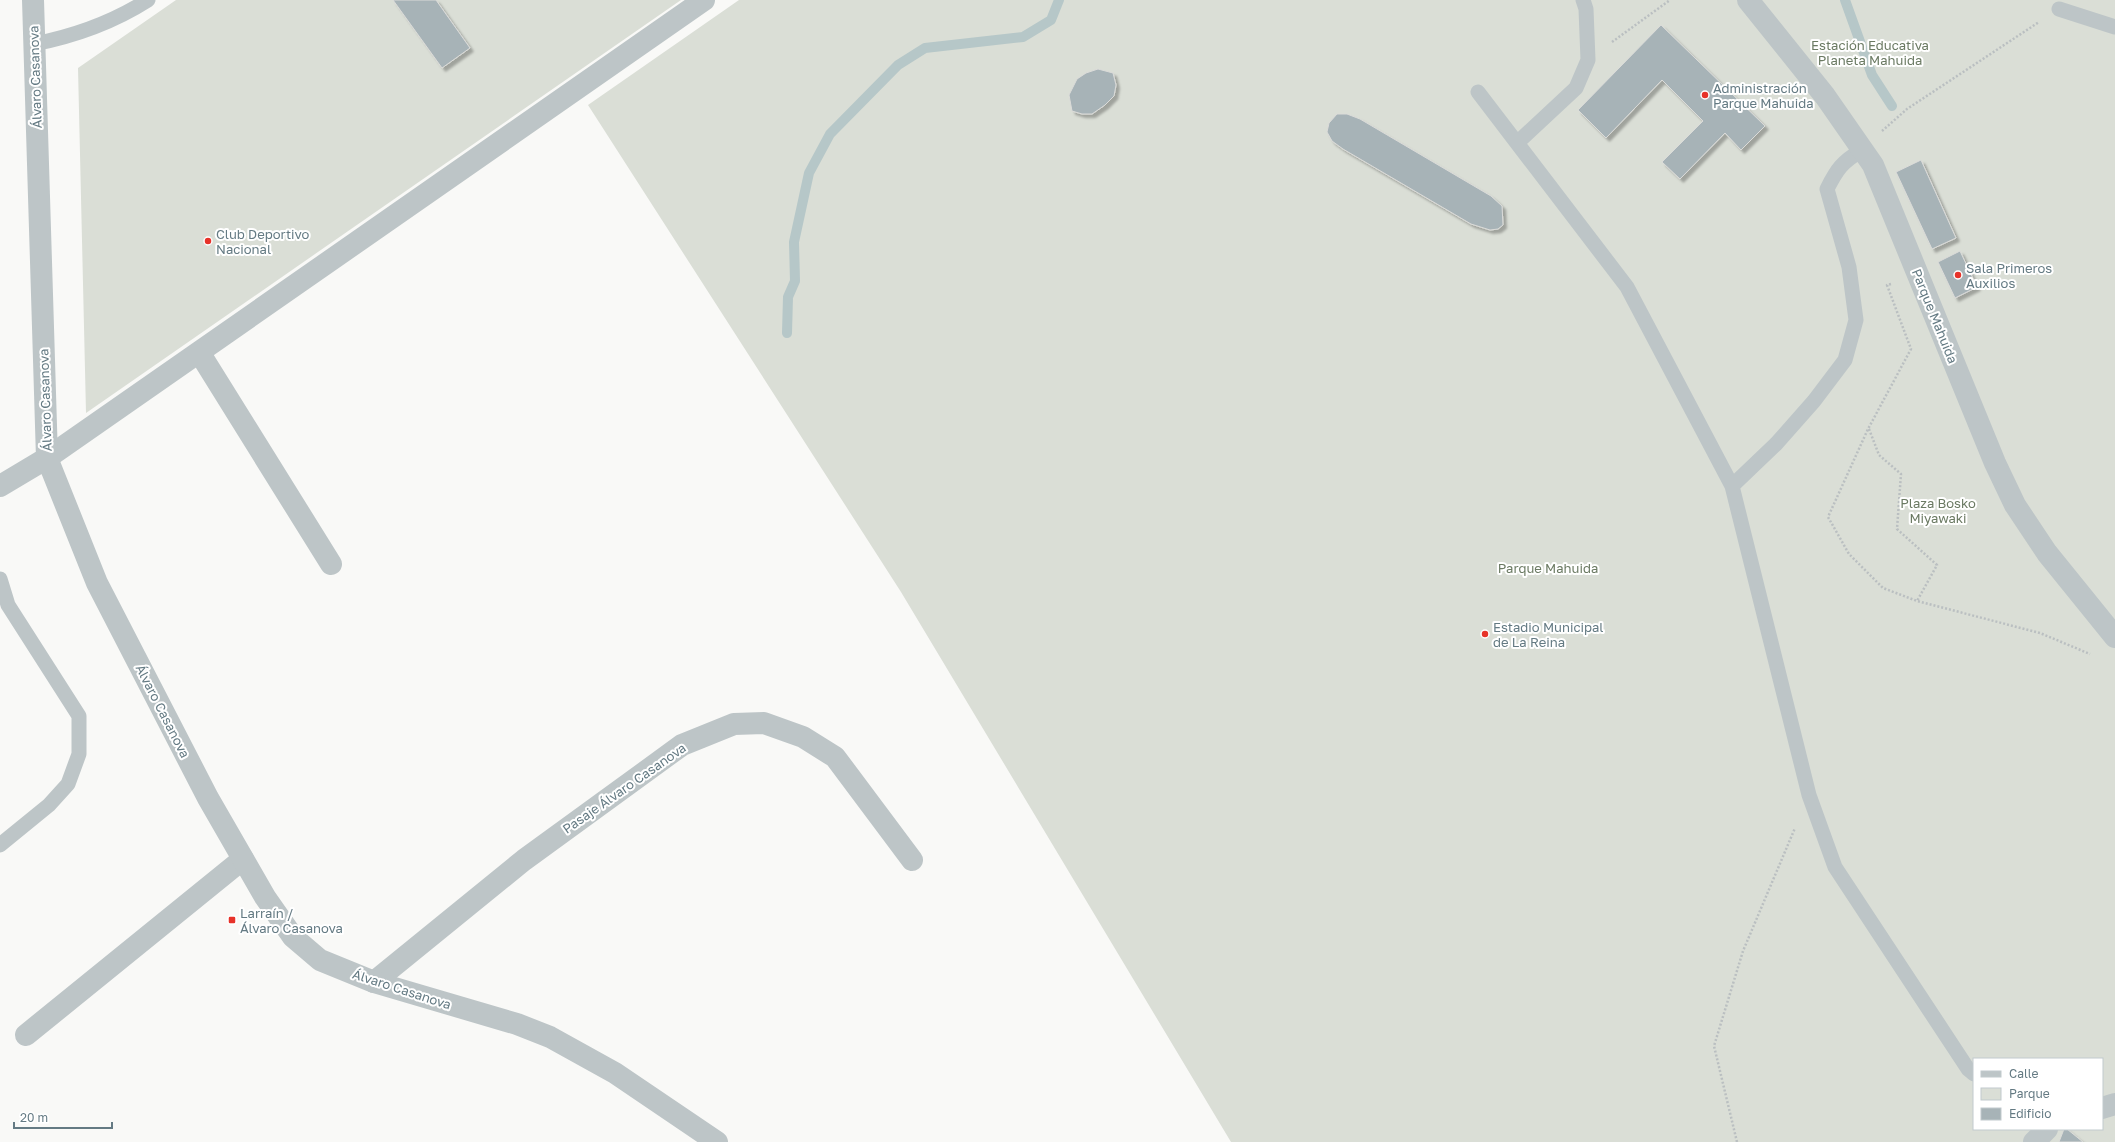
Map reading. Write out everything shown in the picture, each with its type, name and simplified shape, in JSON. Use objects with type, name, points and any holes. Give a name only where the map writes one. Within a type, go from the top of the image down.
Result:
[{"type":"street","name":"Álvaro Casanova","points":[[33,0],[47,458],[97,583],[208,798],[265,897],[293,938],[320,960],[374,982],[517,1024],[550,1037],[615,1073],[717,1142]]},
{"type":"street","points":[[0,486],[47,458],[704,0]]},
{"type":"street","name":"Parque Mahuida","points":[[1748,0],[1825,96],[1873,165],[1995,463],[2015,505],[2047,553],[2115,637]]},
{"type":"street","points":[[199,352],[331,564]]},
{"type":"street","name":"Pasaje Álvaro Casanova","points":[[374,982],[524,860],[682,745],[734,724],[764,723],[803,737],[835,757],[912,860]]},
{"type":"street","points":[[26,1035],[243,859]]},
{"type":"street","points":[[2103,1108],[2115,1104]]},
{"type":"lane","points":[[34,44],[58,40],[93,28],[128,12],[148,0]]},
{"type":"lane","points":[[1517,143],[1576,88],[1588,60],[1586,9],[1582,0]]},
{"type":"lane","points":[[2059,9],[2115,27]]},
{"type":"lane","points":[[1478,92],[1627,287],[1732,486],[1809,795],[1835,866],[1968,1069],[1973,1073]]},
{"type":"lane","points":[[1732,486],[1776,444],[1814,400],[1845,360],[1856,320],[1849,267],[1827,189],[1837,168],[1847,159],[1862,150]]},
{"type":"lane","points":[[0,579],[8,605],[79,716],[79,754],[68,784],[49,806],[0,845]]},
{"type":"path","points":[[1588,60],[1670,0]]},
{"type":"path","points":[[1862,150],[1907,109],[1985,56],[2059,9]]},
{"type":"path","points":[[1917,272],[1887,285],[1911,349],[1868,429],[1828,517],[1849,554],[1883,588],[1917,601],[2040,633],[2095,655]]},
{"type":"path","points":[[1868,429],[1879,455],[1901,474],[1897,529],[1937,565],[1917,601]]},
{"type":"path","points":[[1737,1142],[1714,1046],[1744,951],[1809,795]]},
{"type":"green space","name":"Club Deportivo Nacional","points":[[176,0],[681,0],[86,413],[78,68]]},
{"type":"green space","name":"Parque Mahuida","points":[[739,0],[2115,0],[2115,1142],[1231,1142],[901,592],[588,105]]},
{"type":"building","points":[[393,0],[436,0],[470,48],[442,68]]},
{"type":"building","name":"Administración Parque Mahuida","points":[[1661,25],[1765,126],[1741,150],[1725,133],[1680,179],[1662,162],[1703,121],[1662,80],[1606,138],[1578,110]]},
{"type":"building","points":[[1098,69],[1113,73],[1116,85],[1114,96],[1105,105],[1092,114],[1082,114],[1072,111],[1069,95],[1077,79],[1086,73]]},
{"type":"building","points":[[1337,114],[1347,114],[1360,119],[1491,196],[1502,206],[1503,225],[1498,229],[1490,230],[1471,224],[1343,149],[1332,141],[1327,132],[1329,123]]},
{"type":"building","points":[[1921,160],[1956,238],[1932,249],[1896,172]]},
{"type":"building","name":"Sala Primeros Auxilios","points":[[1960,251],[1977,287],[1955,298],[1938,262]]},
{"type":"building","points":[[2064,1130],[2068,1130],[2083,1142],[2059,1142]]},
{"type":"waterway","points":[[787,333],[788,297],[795,281],[794,242],[809,173],[830,134],[898,65],[925,48],[1023,37],[1051,20],[1059,0]]},
{"type":"waterway","points":[[1845,0],[1872,75],[1892,106]]},
{"type":"place","name":"Administración Parque Mahuida","points":[[1705,95]]},
{"type":"place","name":"Club Deportivo Nacional","points":[[208,241]]},
{"type":"place","name":"Sala Primeros Auxilios","points":[[1958,275]]},
{"type":"place","name":"Estadio Municipal de La Reina","points":[[1485,634]]},
{"type":"place","name":"Larraín / Álvaro Casanova","points":[[232,920]]},
{"type":"park label","name":"Estación Educativa Planeta Mahuida","points":[[1870,52]]},
{"type":"park label","name":"Plaza Bosko Miyawaki","points":[[1938,510]]}]
